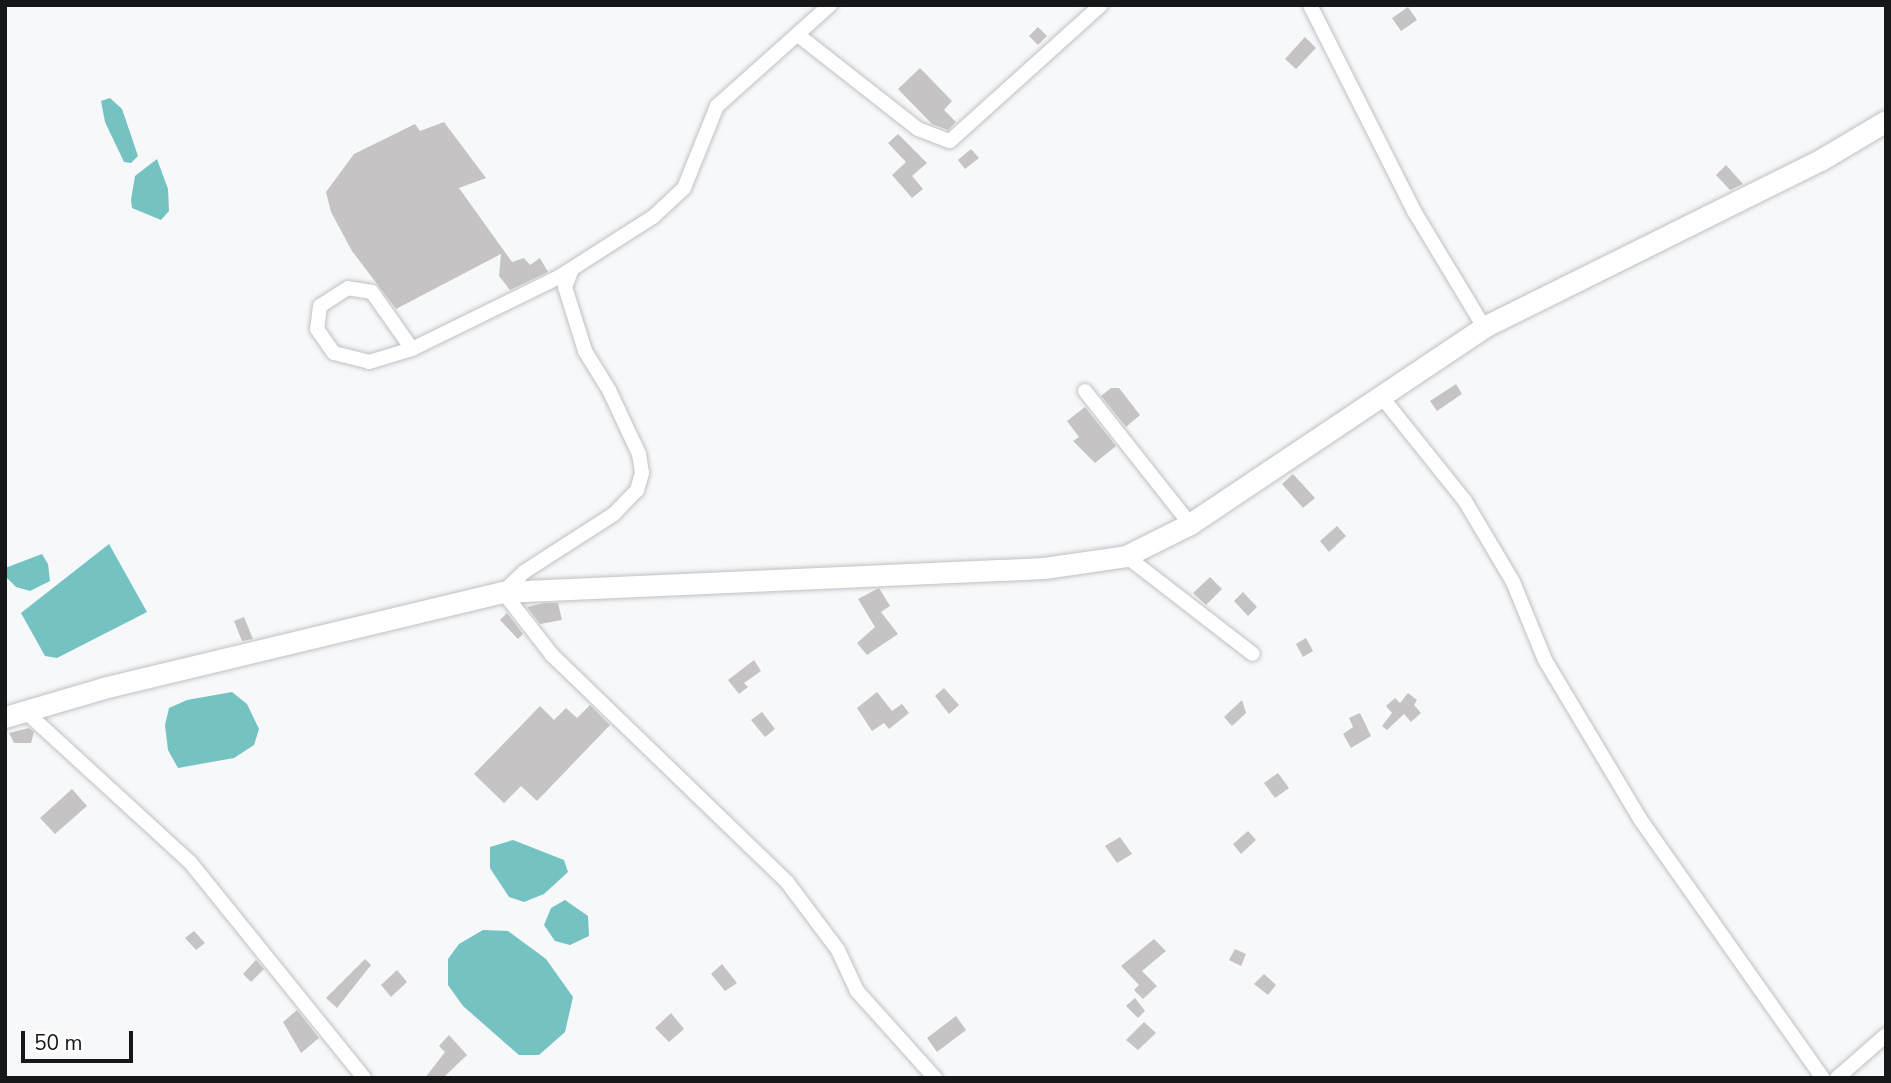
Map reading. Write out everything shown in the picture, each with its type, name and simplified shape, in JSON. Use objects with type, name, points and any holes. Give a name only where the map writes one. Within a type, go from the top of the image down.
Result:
[{"type":"main road","points":[[15,714],[502,592],[1044,568],[1126,556],[1190,524],[1484,327],[1822,159],[1886,121]]},
{"type":"street","points":[[412,349],[372,292],[348,288],[320,306],[317,329],[334,353],[369,362],[412,349],[572,269],[653,218],[684,188],[717,106],[830,5]]},
{"type":"street","points":[[797,35],[918,129],[950,141],[1101,5]]},
{"type":"street","points":[[1310,5],[1414,211],[1484,327]]},
{"type":"street","points":[[572,269],[565,287],[585,351],[609,390],[639,454],[642,473],[637,490],[614,514],[524,572],[502,592],[552,655],[787,882],[838,950],[857,991],[935,1078]]},
{"type":"street","points":[[1085,391],[1190,524]]},
{"type":"street","points":[[1381,396],[1465,501],[1513,582],[1545,660],[1640,819],[1823,1078]]},
{"type":"street","points":[[1126,556],[1253,654]]},
{"type":"street","points":[[15,714],[190,862],[364,1078]]},
{"type":"street","points":[[1837,1078],[1886,1035]]},
{"type":"water","points":[[110,98],[122,109],[138,156],[131,163],[124,162],[105,122],[101,101]]},
{"type":"water","points":[[157,159],[168,189],[169,211],[161,220],[132,208],[131,200],[135,176]]},
{"type":"water","points":[[109,544],[147,612],[57,658],[45,656],[21,613]]},
{"type":"water","points":[[42,554],[48,564],[50,581],[30,591],[16,587],[5,576],[5,568]]},
{"type":"water","points":[[232,692],[247,704],[259,729],[254,745],[234,758],[178,768],[168,750],[165,725],[169,708],[187,700]]},
{"type":"water","points":[[513,840],[564,860],[568,872],[544,894],[524,902],[509,897],[490,868],[490,847]]},
{"type":"water","points":[[565,900],[588,916],[589,936],[570,945],[555,941],[544,925],[551,908]]},
{"type":"water","points":[[483,930],[508,931],[546,959],[573,997],[565,1032],[539,1055],[519,1055],[463,1006],[448,985],[448,959],[459,944]]},
{"type":"building","points":[[1408,7],[1417,20],[1401,31],[1392,18]]},
{"type":"building","points":[[1038,27],[1047,36],[1038,45],[1029,36]]},
{"type":"building","points":[[1305,37],[1316,48],[1296,69],[1285,59]]},
{"type":"building","points":[[920,68],[952,101],[944,110],[956,122],[948,130],[932,124],[898,89]]},
{"type":"building","points":[[444,122],[486,178],[459,188],[512,262],[524,258],[530,265],[540,258],[548,272],[510,290],[499,276],[501,254],[396,309],[352,251],[331,212],[326,192],[354,154],[415,124],[420,131]]},
{"type":"building","points":[[898,134],[927,163],[912,176],[923,189],[912,198],[892,175],[906,162],[888,143]]},
{"type":"building","points":[[971,149],[979,158],[965,169],[958,160]]},
{"type":"building","points":[[1726,165],[1743,184],[1730,190],[1716,175]]},
{"type":"building","points":[[1456,384],[1462,394],[1437,411],[1430,401]]},
{"type":"building","points":[[1111,388],[1119,388],[1140,415],[1126,427],[1101,396]]},
{"type":"building","points":[[1085,407],[1116,446],[1095,463],[1073,441],[1079,437],[1067,421]]},
{"type":"building","points":[[1293,474],[1315,498],[1303,508],[1282,484]]},
{"type":"building","points":[[1337,526],[1346,536],[1329,552],[1320,541]]},
{"type":"building","points":[[1210,577],[1222,589],[1206,605],[1193,593]]},
{"type":"building","points":[[879,588],[890,606],[881,612],[898,634],[867,655],[857,643],[875,627],[858,599]]},
{"type":"building","points":[[1243,592],[1257,607],[1248,616],[1234,601]]},
{"type":"building","points":[[558,603],[562,620],[540,624],[527,607]]},
{"type":"building","points":[[507,613],[523,634],[518,639],[500,620]]},
{"type":"building","points":[[244,617],[253,639],[242,641],[234,621]]},
{"type":"building","points":[[1306,638],[1313,651],[1303,657],[1296,644]]},
{"type":"building","points":[[754,660],[761,671],[744,683],[748,687],[739,694],[728,680]]},
{"type":"building","points":[[944,688],[959,705],[949,714],[935,696]]},
{"type":"building","points":[[877,692],[892,711],[902,704],[909,713],[889,729],[884,723],[872,731],[857,708]]},
{"type":"building","points":[[1408,693],[1417,700],[1414,705],[1421,713],[1411,722],[1404,714],[1387,730],[1382,726],[1392,713],[1386,706],[1395,698],[1400,703]]},
{"type":"building","points":[[1242,700],[1246,713],[1232,726],[1224,717]]},
{"type":"building","points":[[590,705],[610,725],[537,801],[521,786],[504,803],[474,774],[540,706],[554,720],[566,708],[577,718]]},
{"type":"building","points":[[762,712],[775,729],[765,737],[751,720]]},
{"type":"building","points":[[1360,713],[1371,736],[1351,748],[1343,734],[1353,727],[1349,718]]},
{"type":"building","points":[[29,728],[34,732],[31,743],[14,743],[9,733]]},
{"type":"building","points":[[1278,773],[1289,788],[1275,798],[1264,783]]},
{"type":"building","points":[[72,789],[87,806],[55,834],[40,818]]},
{"type":"building","points":[[1248,831],[1256,840],[1241,854],[1233,844]]},
{"type":"building","points":[[1120,837],[1132,854],[1117,863],[1105,846]]},
{"type":"building","points":[[194,931],[205,943],[196,950],[185,938]]},
{"type":"building","points":[[1154,939],[1166,951],[1142,971],[1157,986],[1143,999],[1134,990],[1139,985],[1121,966]]},
{"type":"building","points":[[1235,949],[1246,954],[1241,966],[1229,960]]},
{"type":"building","points":[[365,959],[371,965],[337,1008],[326,998]]},
{"type":"building","points":[[256,960],[264,969],[251,982],[243,974]]},
{"type":"building","points":[[722,964],[737,983],[725,991],[711,974]]},
{"type":"building","points":[[397,970],[407,982],[391,997],[381,985]]},
{"type":"building","points":[[1264,974],[1276,985],[1268,995],[1254,984]]},
{"type":"building","points":[[1135,998],[1145,1011],[1138,1018],[1126,1006]]},
{"type":"building","points":[[297,1010],[319,1038],[301,1053],[283,1022]]},
{"type":"building","points":[[671,1013],[684,1029],[669,1042],[655,1028]]},
{"type":"building","points":[[956,1016],[966,1030],[937,1052],[927,1038]]},
{"type":"building","points":[[1144,1022],[1156,1033],[1138,1050],[1126,1040]]},
{"type":"building","points":[[449,1035],[467,1055],[443,1078],[425,1078],[445,1052],[439,1046]]}]
